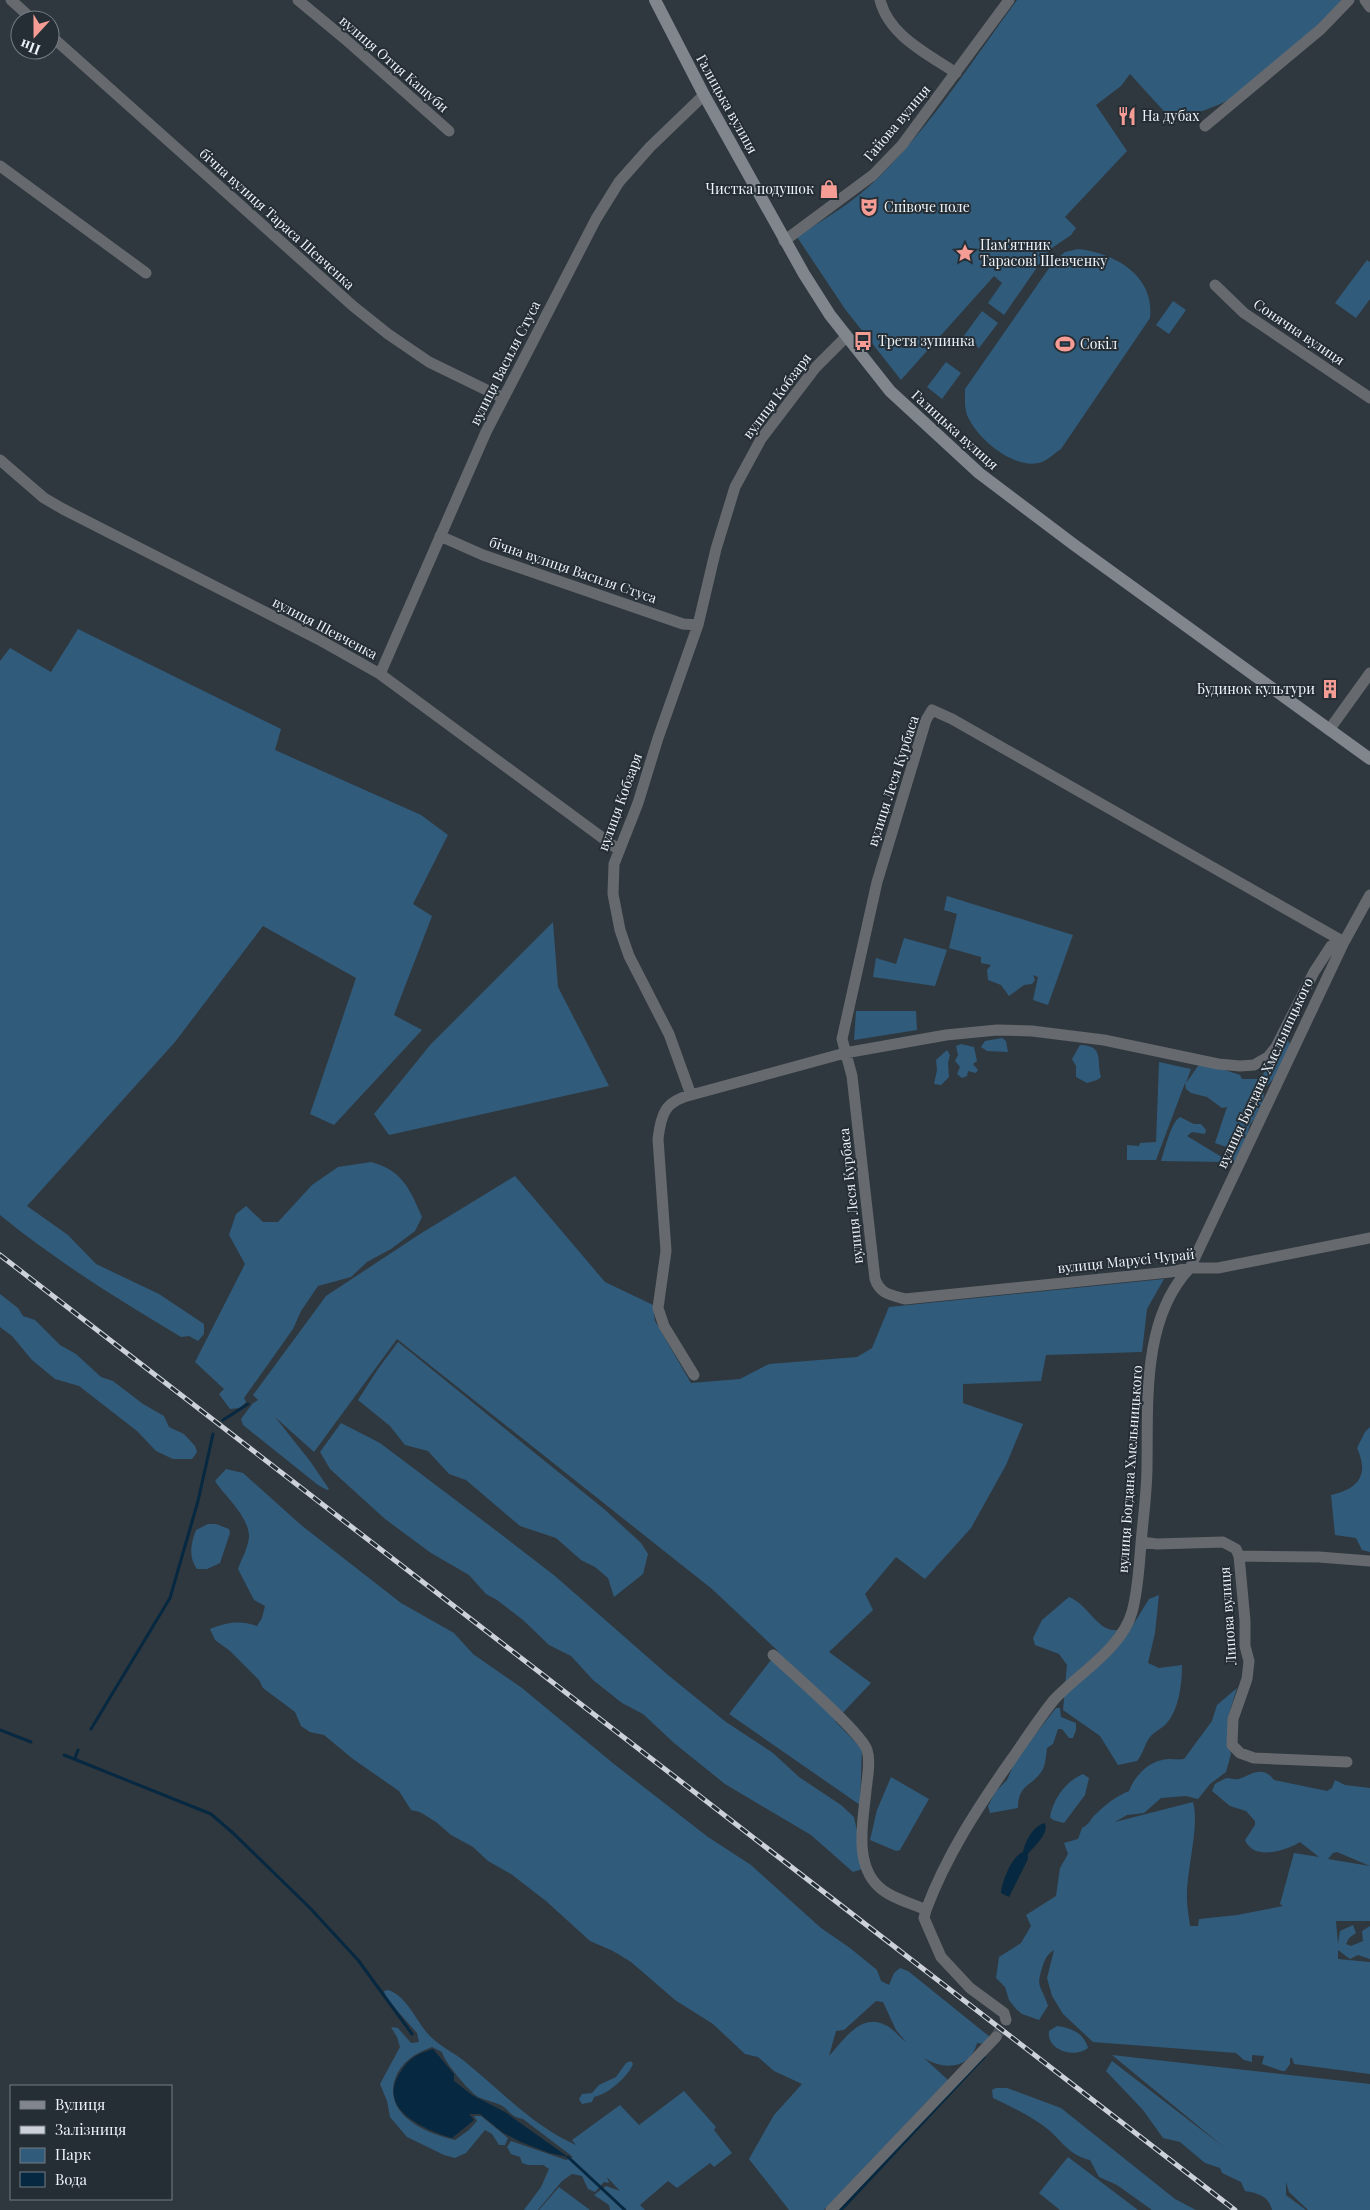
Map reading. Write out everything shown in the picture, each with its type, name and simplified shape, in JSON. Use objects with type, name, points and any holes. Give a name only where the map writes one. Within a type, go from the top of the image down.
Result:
[{"type":"street","points":[[11,0],[22,10]]},
{"type":"street","name":"вулиця Отця Кашуби","points":[[298,0],[449,131]]},
{"type":"street","name":"Галицька вулиця","points":[[655,0],[704,95],[784,241],[825,307],[890,391],[979,473],[1329,730],[1370,758]]},
{"type":"street","points":[[880,0],[888,21],[903,37],[956,73]]},
{"type":"street","name":"Гайова вулиця","points":[[784,241],[873,175],[902,145],[1009,0]]},
{"type":"street","points":[[1205,126],[1321,29],[1349,0]]},
{"type":"street","points":[[1365,0],[1370,7]]},
{"type":"street","name":"бічна вулиця Тараса Шевченка","points":[[60,44],[353,306],[388,334],[429,362],[504,398]]},
{"type":"street","name":"вулиця Василя Стуса","points":[[380,674],[440,536],[504,398],[596,219],[619,182],[650,147],[704,95]]},
{"type":"street","points":[[0,166],[146,273]]},
{"type":"street","name":"Сонячна вулиця","points":[[1215,285],[1244,313],[1370,398]]},
{"type":"street","name":"вулиця Кобзаря","points":[[691,1095],[669,1034],[629,956],[620,930],[613,894],[614,864],[638,803],[658,738],[698,625],[716,549],[735,487],[761,439],[816,367],[847,336]]},
{"type":"street","name":"вулиця Шевченка","points":[[0,460],[44,498],[63,509],[318,639],[380,674],[619,850]]},
{"type":"street","name":"бічна вулиця Василя Стуса","points":[[440,536],[483,555],[683,624],[698,625]]},
{"type":"street","points":[[1329,730],[1370,673]]},
{"type":"street","name":"вулиця Леся Курбаса","points":[[884,1293],[878,1287],[875,1279],[852,1076],[842,1039],[877,882],[926,720],[932,710],[961,723],[1344,942]]},
{"type":"street","name":"вулиця Богдана Хмельницького","points":[[926,1910],[966,1826],[1021,1746],[1054,1700],[1096,1664],[1124,1628],[1132,1613],[1141,1542],[1147,1468],[1149,1380],[1156,1340],[1167,1300],[1178,1280],[1190,1268],[1344,942],[1370,895]]},
{"type":"street","points":[[694,1375],[668,1333],[658,1308],[666,1251],[658,1139],[664,1110],[678,1098],[845,1052],[955,1034],[997,1030],[1032,1031],[1104,1040],[1218,1064],[1254,1065],[1268,1057],[1276,1047],[1314,972],[1331,946],[1344,942]]},
{"type":"street","name":"вулиця Марусі Чурай","points":[[884,1293],[905,1299],[1170,1272],[1190,1268],[1218,1268],[1370,1238]]},
{"type":"street","points":[[1141,1542],[1157,1544],[1223,1542],[1236,1549],[1239,1556]]},
{"type":"street","name":"Липова вулиця","points":[[1347,1762],[1254,1758],[1240,1753],[1232,1745],[1233,1718],[1247,1679],[1249,1661],[1245,1646],[1245,1621],[1239,1556],[1370,1561]]},
{"type":"street","points":[[773,1655],[842,1721],[866,1749],[868,1767],[861,1846],[878,1887],[926,1910],[924,1918],[941,1956],[970,1988],[1004,2012],[1006,2020]]},
{"type":"street","points":[[831,2210],[996,2037]]},
{"type":"green space","points":[[1017,0],[1341,0],[1325,19],[1242,90],[1226,101],[1204,110],[1172,120],[1130,74],[1121,86],[1096,105],[1127,151],[1065,217],[1076,228],[1071,235],[1049,250],[1004,315],[988,303],[1002,283],[994,276],[901,380],[845,309],[797,237],[859,195],[897,159],[933,115]]},
{"type":"green space","name":"Сокіл","points":[[1078,249],[1092,251],[1118,261],[1139,278],[1146,290],[1150,303],[1150,318],[1061,449],[1042,462],[1032,464],[1021,462],[1010,458],[990,445],[974,428],[966,412],[965,389],[1054,261],[1065,252]]},
{"type":"green space","points":[[1367,260],[1370,262],[1370,299],[1356,318],[1335,303]]},
{"type":"green space","points":[[1173,301],[1186,310],[1169,334],[1156,325]]},
{"type":"green space","points":[[982,311],[998,323],[979,348],[963,337]]},
{"type":"green space","points":[[946,362],[961,373],[942,399],[927,387]]},
{"type":"green space","points":[[78,629],[281,729],[275,750],[421,815],[448,835],[413,904],[432,916],[394,1015],[422,1030],[334,1125],[310,1114],[356,978],[263,926],[175,1042],[27,1206],[68,1235],[96,1264],[159,1294],[204,1324],[204,1334],[198,1341],[189,1336],[181,1337],[111,1294],[43,1248],[0,1215],[0,661],[10,648],[51,672]]},
{"type":"green space","points":[[947,896],[1073,935],[1048,1005],[1033,1000],[1038,977],[1033,975],[1035,980],[1032,984],[1024,985],[1009,996],[1001,985],[988,980],[987,970],[991,965],[981,963],[981,957],[949,948],[957,914],[944,910]]},
{"type":"green space","points":[[553,922],[558,987],[609,1086],[389,1135],[374,1114],[431,1044]]},
{"type":"green space","points":[[904,938],[947,950],[935,986],[873,977],[876,958],[896,964]]},
{"type":"green space","points":[[856,1011],[916,1011],[917,1030],[854,1040]]},
{"type":"green space","points":[[1002,1038],[1006,1041],[1008,1052],[987,1051],[981,1047],[985,1041]]},
{"type":"green space","points":[[1287,1039],[1292,1047],[1276,1076],[1264,1089],[1263,1105],[1250,1124],[1245,1145],[1239,1151],[1236,1161],[1233,1162],[1225,1157],[1232,1149],[1215,1143],[1227,1107],[1222,1108],[1207,1097],[1191,1093],[1186,1089],[1185,1083],[1156,1160],[1127,1160],[1127,1145],[1139,1146],[1140,1143],[1156,1142],[1159,1062],[1191,1069],[1186,1083],[1198,1066],[1213,1066],[1240,1075],[1242,1079],[1258,1079],[1253,1096],[1266,1068]]},
{"type":"green space","points":[[961,1044],[974,1047],[977,1061],[973,1064],[978,1070],[976,1073],[968,1071],[967,1076],[962,1078],[957,1074],[960,1067],[955,1061],[958,1055],[956,1046]]},
{"type":"green space","points":[[1080,1045],[1093,1048],[1098,1055],[1101,1077],[1097,1080],[1087,1083],[1076,1077],[1076,1066],[1072,1059]]},
{"type":"green space","points":[[947,1050],[950,1055],[948,1063],[949,1077],[941,1085],[934,1084],[937,1070],[936,1060]]},
{"type":"green space","points":[[1180,1117],[1194,1124],[1201,1124],[1206,1130],[1205,1134],[1192,1132],[1187,1136],[1225,1159],[1224,1162],[1161,1161],[1171,1130]]},
{"type":"green space","points":[[371,1162],[390,1170],[409,1189],[422,1217],[415,1231],[391,1249],[367,1262],[351,1277],[318,1286],[301,1311],[293,1329],[244,1398],[246,1402],[240,1408],[230,1409],[219,1394],[224,1389],[195,1362],[245,1264],[229,1235],[236,1214],[246,1206],[263,1222],[278,1222],[312,1185],[338,1167]]},
{"type":"green space","points":[[515,1176],[605,1282],[653,1305],[655,1321],[691,1383],[740,1379],[769,1364],[857,1357],[872,1348],[889,1307],[1164,1279],[1147,1309],[1142,1352],[1046,1355],[1041,1381],[963,1384],[963,1403],[1023,1424],[1006,1465],[971,1528],[925,1579],[896,1557],[865,1594],[873,1610],[829,1652],[871,1683],[835,1721],[862,1749],[860,1805],[729,1714],[778,1651],[712,1589],[397,1339],[314,1452],[275,1417],[310,1461],[329,1489],[327,1490],[318,1485],[243,1425],[241,1419],[253,1403],[258,1400],[253,1395],[326,1296],[420,1234]]},
{"type":"green space","points":[[0,1294],[18,1308],[23,1316],[35,1320],[60,1345],[76,1354],[101,1377],[113,1381],[143,1404],[164,1416],[169,1427],[184,1434],[195,1446],[197,1452],[192,1459],[173,1459],[156,1451],[137,1431],[79,1386],[55,1379],[32,1360],[12,1336],[0,1327]]},
{"type":"green space","points":[[398,1342],[604,1509],[641,1543],[648,1554],[643,1574],[614,1597],[608,1578],[595,1567],[581,1560],[556,1538],[520,1526],[466,1480],[449,1474],[428,1451],[405,1445],[390,1426],[358,1400]]},
{"type":"green space","points":[[341,1423],[380,1443],[498,1532],[555,1576],[668,1675],[726,1722],[773,1753],[799,1777],[841,1805],[854,1817],[865,1868],[853,1872],[811,1835],[725,1784],[674,1743],[643,1714],[622,1703],[593,1680],[571,1656],[549,1645],[523,1620],[486,1594],[469,1575],[431,1553],[385,1519],[330,1469],[320,1452]]},
{"type":"green space","points":[[1370,1427],[1370,1552],[1362,1550],[1356,1538],[1335,1535],[1331,1495],[1348,1489],[1359,1480],[1362,1466],[1357,1448],[1365,1432]]},
{"type":"green space","points":[[226,1469],[243,1473],[301,1525],[401,1603],[454,1633],[473,1654],[522,1688],[614,1764],[708,1837],[751,1865],[821,1928],[877,1970],[881,1981],[889,1985],[894,1973],[900,1968],[908,1971],[990,2037],[985,2044],[977,2043],[968,2058],[962,2063],[955,2065],[939,2065],[924,2058],[948,2080],[824,2210],[789,2210],[749,2159],[774,2115],[802,2084],[774,2071],[758,2057],[745,2054],[713,2024],[675,2000],[631,1962],[613,1951],[590,1941],[546,1901],[511,1874],[488,1861],[473,1847],[451,1835],[436,1822],[420,1812],[411,1810],[399,1791],[353,1759],[324,1735],[310,1732],[301,1726],[295,1712],[263,1688],[259,1680],[230,1651],[215,1640],[210,1629],[228,1623],[239,1622],[257,1626],[262,1618],[265,1606],[254,1600],[238,1569],[249,1540],[248,1528],[241,1514],[215,1481]],"holes":[[[876,2001],[883,2002],[896,2030],[906,2042],[888,2026],[876,2022],[868,2022],[853,2030],[829,2056],[836,2031],[844,2030]]]},
{"type":"green space","points":[[208,1524],[216,1524],[229,1529],[230,1533],[220,1563],[207,1569],[197,1569],[191,1555],[193,1540],[196,1530]]},
{"type":"green space","points":[[1159,1595],[1155,1633],[1148,1663],[1159,1668],[1182,1665],[1179,1696],[1174,1712],[1166,1724],[1150,1737],[1137,1761],[1118,1765],[1100,1736],[1063,1710],[1067,1665],[1059,1654],[1035,1645],[1033,1638],[1042,1620],[1069,1597],[1081,1605],[1107,1629],[1115,1630],[1133,1625],[1149,1599]]},
{"type":"green space","points":[[1237,1688],[1229,1714],[1229,1747],[1231,1754],[1226,1772],[1210,1784],[1198,1799],[1186,1796],[1161,1798],[1144,1813],[1127,1815],[1115,1822],[1193,1802],[1195,1824],[1187,1902],[1190,1926],[1198,1926],[1199,1919],[1237,1915],[1283,1906],[1280,1904],[1294,1853],[1319,1857],[1300,1842],[1278,1851],[1270,1852],[1255,1850],[1249,1846],[1245,1840],[1255,1825],[1255,1821],[1246,1811],[1230,1806],[1212,1791],[1215,1784],[1227,1778],[1239,1779],[1253,1773],[1262,1772],[1270,1775],[1274,1780],[1327,1791],[1332,1788],[1335,1780],[1345,1785],[1370,1788],[1370,1866],[1370,1921],[1336,1921],[1338,1944],[1340,1931],[1353,1925],[1356,1933],[1349,1938],[1346,1944],[1351,1946],[1363,1941],[1362,1931],[1370,1926],[1370,1959],[1358,1955],[1350,1959],[1338,1950],[1338,1959],[1370,1962],[1370,2074],[1294,2064],[1292,2058],[1290,2058],[1290,2064],[1285,2071],[1282,2071],[1262,2064],[1264,2056],[1252,2055],[1252,2062],[1244,2060],[1236,2053],[1093,2042],[1063,2014],[1052,1996],[1047,1978],[1054,1950],[1046,1958],[1039,1979],[1048,2006],[1039,2020],[1022,2014],[1016,2009],[1009,2000],[1005,1987],[996,1978],[999,1957],[1021,1943],[1031,1926],[1026,1915],[1056,1896],[1060,1868],[1068,1854],[1064,1843],[1078,1839],[1082,1828],[1107,1804],[1129,1791],[1135,1779],[1149,1765],[1161,1760],[1184,1759],[1212,1721],[1217,1705]],"holes":[[[1337,1852],[1370,1866],[1328,1859],[1333,1853]]]},
{"type":"green space","points":[[1056,1708],[1060,1708],[1061,1717],[1076,1723],[1073,1738],[1069,1738],[1062,1729],[1058,1729],[1053,1744],[1047,1748],[1043,1769],[1023,1789],[1020,1794],[1018,1808],[990,1813],[988,1806],[995,1792],[1007,1780],[1016,1759]]},
{"type":"green space","points":[[1083,1774],[1089,1778],[1085,1795],[1064,1823],[1053,1820],[1050,1817],[1057,1797],[1071,1781]]},
{"type":"green space","points":[[891,1777],[929,1799],[900,1850],[896,1851],[870,1840],[877,1810]]},
{"type":"green space","points":[[388,1990],[395,1993],[406,2003],[433,2039],[464,2061],[533,2119],[561,2138],[576,2145],[572,2140],[620,2105],[639,2125],[684,2091],[716,2127],[714,2130],[732,2153],[714,2167],[710,2163],[677,2188],[668,2181],[640,2205],[645,2210],[610,2210],[609,2205],[594,2195],[606,2186],[620,2191],[607,2177],[609,2183],[604,2182],[595,2192],[588,2189],[582,2176],[572,2174],[562,2181],[538,2210],[524,2210],[541,2187],[549,2169],[543,2165],[522,2163],[520,2157],[511,2154],[507,2147],[511,2141],[566,2160],[573,2157],[504,2107],[478,2097],[457,2076],[442,2052],[432,2047],[409,2059],[395,2079],[393,2092],[395,2103],[401,2113],[421,2128],[455,2140],[469,2130],[477,2121],[474,2116],[481,2116],[508,2138],[505,2145],[499,2145],[492,2134],[485,2130],[466,2153],[455,2158],[444,2155],[407,2137],[390,2117],[387,2101],[380,2084],[400,2047],[391,2027],[398,2028],[411,2043],[419,2042],[417,2033],[386,1998],[384,1991]]},
{"type":"green space","points":[[1057,2026],[1076,2032],[1088,2048],[1076,2053],[1062,2051],[1057,2048],[1049,2038],[1049,2031]]},
{"type":"green space","points":[[1112,2055],[1370,2084],[1370,2210],[1308,2210],[1289,2192],[1286,2182],[1286,2195],[1306,2210],[1272,2210],[1265,2198],[1245,2191],[1241,2182],[1222,2173],[1220,2168],[1205,2163],[1180,2142],[1163,2138],[1143,2110],[1106,2071],[1112,2061],[1225,2148]]},
{"type":"green space","points":[[631,2061],[633,2064],[627,2074],[617,2084],[594,2097],[592,2102],[582,2104],[579,2099],[582,2094],[592,2093],[599,2085],[616,2077],[626,2063]]},
{"type":"green space","points":[[1007,2088],[1061,2108],[1175,2199],[1196,2210],[1152,2210],[1117,2185],[1099,2177],[1090,2160],[1072,2152],[1043,2126],[993,2098],[992,2090]]},
{"type":"green space","points":[[1068,2157],[1138,2210],[1060,2210],[1039,2193]]},
{"type":"green space","points":[[559,2187],[590,2210],[539,2210]]},
{"type":"water","points":[[1045,1823],[1045,1832],[1028,1854],[1028,1859],[1009,1897],[1001,1893],[1003,1882],[1011,1864],[1023,1852],[1028,1838],[1034,1830]]},
{"type":"water","points":[[433,2049],[454,2074],[454,2081],[472,2095],[505,2112],[568,2157],[549,2153],[521,2142],[502,2132],[480,2114],[469,2114],[474,2120],[452,2138],[430,2130],[408,2117],[400,2109],[395,2099],[394,2088],[398,2076],[412,2058]]},
{"type":"waterway","points":[[223,1420],[248,1404]]},
{"type":"waterway","points":[[91,1729],[170,1598],[198,1501],[213,1434]]},
{"type":"waterway","points":[[0,1730],[31,1742]]},
{"type":"waterway","points":[[75,1758],[78,1750]]},
{"type":"waterway","points":[[64,1755],[211,1814],[310,1908],[358,1960],[412,2034]]},
{"type":"waterway","points":[[841,2210],[984,2057]]},
{"type":"waterway","points":[[568,2157],[625,2210]]},
{"type":"tunnel","points":[[996,2037],[1006,2020]]},
{"type":"railway","points":[[0,1255],[1235,2210]]},
{"type":"place","name":"На дубах","points":[[1127,116]]},
{"type":"place","name":"Чистка подушок","points":[[829,189]]},
{"type":"place","name":"Співоче поле","points":[[869,207]]},
{"type":"place","name":"Пам'ятник Тарасові Шевченку","points":[[965,253]]},
{"type":"place","name":"Третя зупинка","points":[[863,341]]},
{"type":"place","name":"Сокіл","points":[[1065,344]]},
{"type":"place","name":"Будинок культури","points":[[1330,689]]}]
